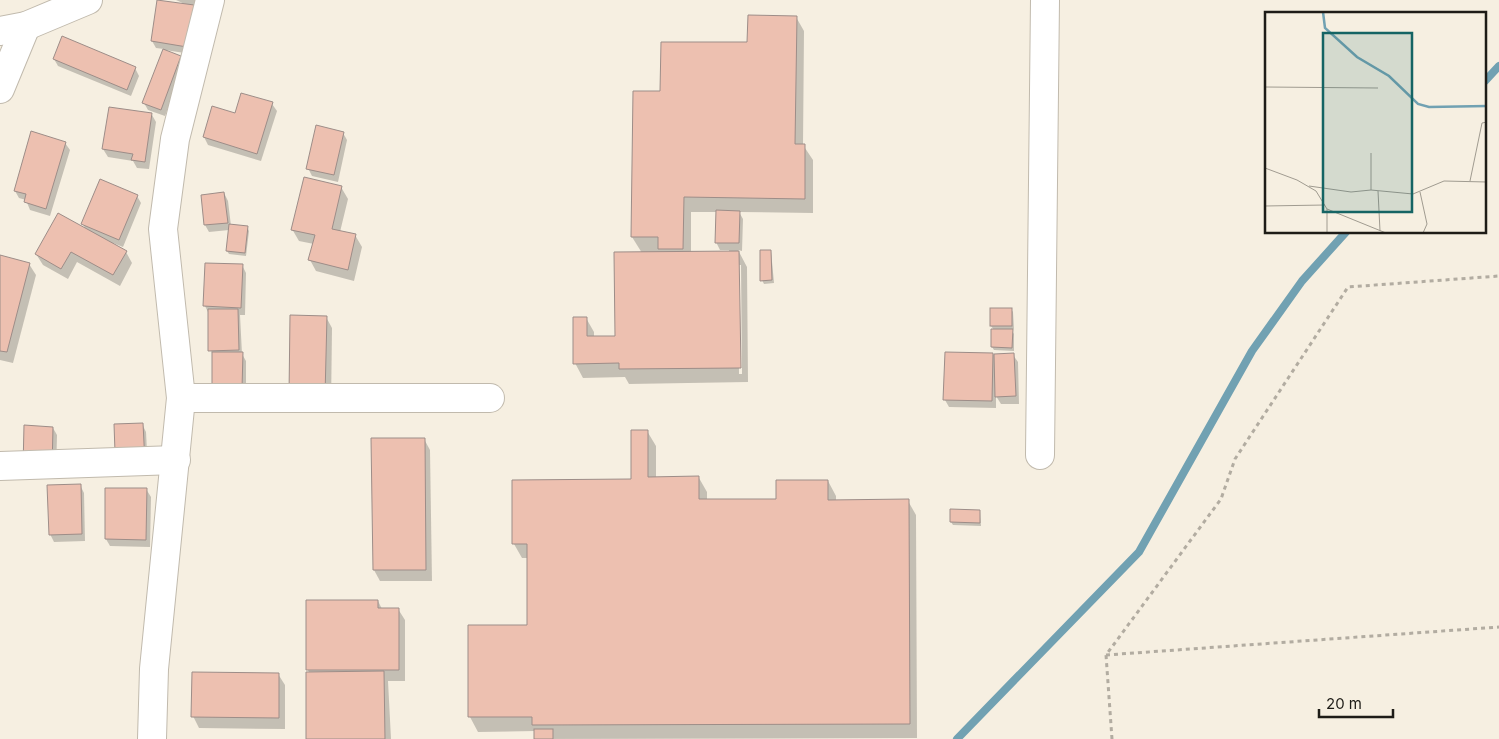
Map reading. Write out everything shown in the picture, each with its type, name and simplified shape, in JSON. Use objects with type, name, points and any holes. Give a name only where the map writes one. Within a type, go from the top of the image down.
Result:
[{"type":"street","points":[[0,88],[13,29],[56,7],[88,0]]},
{"type":"street","points":[[152,739],[154,669],[181,398],[164,229],[175,139],[210,0]]},
{"type":"street","points":[[1040,455],[1045,0]]},
{"type":"street","points":[[181,398],[490,398]]},
{"type":"street","points":[[0,466],[176,460]]},
{"type":"path","points":[[1112,739],[1106,655],[1220,499],[1235,459],[1348,287],[1499,276]]},
{"type":"path","points":[[1106,655],[1499,627]]},
{"type":"building","points":[[157,0],[194,5],[187,47],[151,41]]},
{"type":"building","points":[[748,15],[797,16],[795,144],[805,144],[805,199],[684,197],[683,249],[658,249],[658,237],[631,237],[633,91],[660,91],[661,42],[747,42]]},
{"type":"building","points":[[62,36],[136,67],[127,90],[53,59]]},
{"type":"building","points":[[163,49],[181,56],[161,110],[142,103]]},
{"type":"building","points":[[241,93],[273,102],[257,154],[203,137],[212,106],[235,113]]},
{"type":"building","points":[[109,107],[152,113],[145,162],[131,160],[133,154],[102,149]]},
{"type":"building","points":[[316,125],[344,132],[334,175],[306,169]]},
{"type":"building","points":[[31,131],[66,142],[46,209],[24,202],[26,194],[14,191]]},
{"type":"building","points":[[304,177],[342,186],[332,229],[356,234],[348,270],[308,260],[315,235],[291,230]]},
{"type":"building","points":[[100,179],[138,195],[119,240],[81,224]]},
{"type":"building","points":[[224,192],[228,223],[204,225],[201,195]]},
{"type":"building","points":[[716,210],[740,211],[739,243],[715,243]]},
{"type":"building","points":[[58,213],[127,251],[113,275],[71,252],[61,269],[35,254]]},
{"type":"building","points":[[229,224],[248,226],[245,253],[226,251]]},
{"type":"building","points":[[760,250],[771,250],[772,280],[760,281]]},
{"type":"building","points":[[739,251],[741,368],[619,369],[619,363],[573,364],[573,317],[587,317],[587,336],[615,336],[614,252]]},
{"type":"building","points":[[0,255],[30,263],[7,352],[0,351]]},
{"type":"building","points":[[205,263],[243,264],[241,308],[203,306]]},
{"type":"building","points":[[990,308],[1012,308],[1012,326],[990,326]]},
{"type":"building","points":[[208,309],[238,309],[239,350],[208,351]]},
{"type":"building","points":[[290,315],[327,316],[325,396],[289,395]]},
{"type":"building","points":[[991,329],[1013,329],[1012,348],[991,347]]},
{"type":"building","points":[[212,352],[243,352],[242,389],[212,389]]},
{"type":"building","points":[[945,352],[993,353],[992,401],[943,400]]},
{"type":"building","points":[[1014,353],[1016,396],[995,397],[994,354]]},
{"type":"building","points":[[143,423],[145,463],[115,452],[114,424]]},
{"type":"building","points":[[24,425],[53,427],[52,469],[23,468]]},
{"type":"building","points":[[631,430],[648,430],[648,477],[699,476],[699,499],[776,499],[776,480],[828,480],[828,500],[909,499],[910,724],[532,725],[532,717],[468,717],[468,625],[527,625],[527,544],[512,544],[512,480],[631,479]]},
{"type":"building","points":[[371,438],[425,438],[426,570],[373,570]]},
{"type":"building","points":[[81,484],[82,534],[49,535],[47,485]]},
{"type":"building","points":[[105,488],[147,488],[146,540],[105,539]]},
{"type":"building","points":[[950,509],[980,510],[980,523],[950,522]]},
{"type":"building","points":[[306,600],[378,600],[378,608],[399,608],[399,670],[306,670]]},
{"type":"building","points":[[384,671],[385,739],[306,739],[306,672]]},
{"type":"building","points":[[192,672],[279,673],[279,718],[191,717]]},
{"type":"building","points":[[534,729],[553,729],[553,739],[534,739]]},
{"type":"waterway","points":[[1486,80],[1499,66]]},
{"type":"waterway","points":[[957,739],[1139,552],[1252,351],[1302,281],[1344,234]]}]
